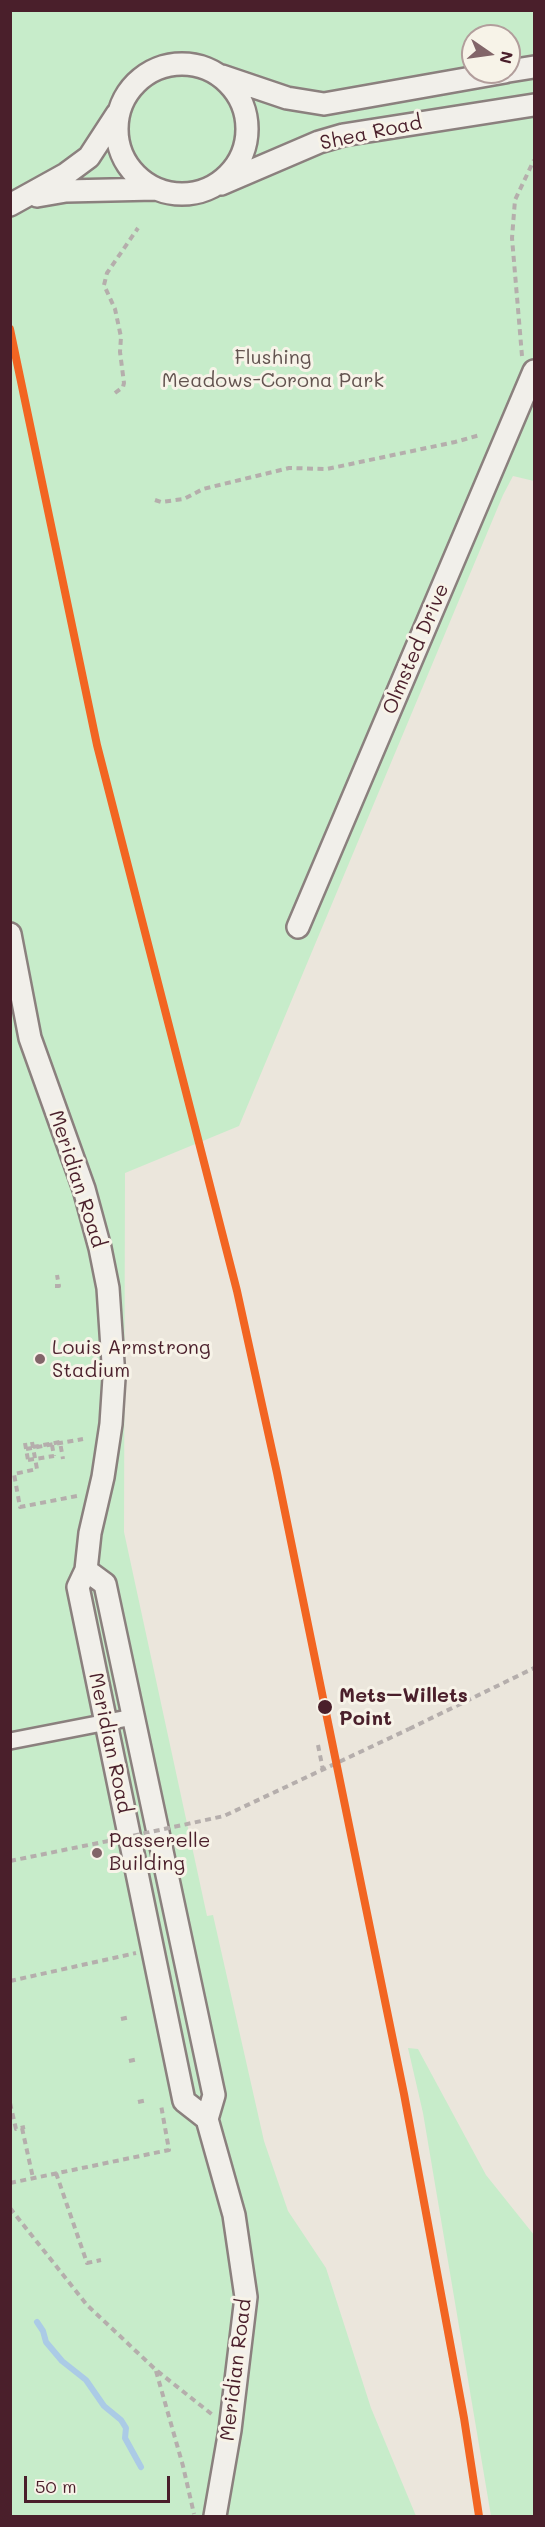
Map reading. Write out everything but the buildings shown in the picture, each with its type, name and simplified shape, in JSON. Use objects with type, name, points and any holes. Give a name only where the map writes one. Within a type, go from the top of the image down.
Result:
[{"type":"street","points":[[191,65],[221,76],[238,97],[244,111],[247,134],[243,153],[227,176],[215,186],[190,194],[177,195],[155,189],[66,191],[19,201],[89,157],[124,99],[141,79],[165,66],[191,65]]},
{"type":"street","name":"Shea Road","points":[[221,76],[287,98],[328,104],[461,80]]},
{"type":"street","name":"Shea Road","points":[[215,186],[242,177],[319,142],[343,135],[534,105]]},
{"type":"street","points":[[120,109],[117,130],[121,151],[131,171],[155,189]]},
{"type":"street","name":"Olmsted Drive","points":[[298,927],[528,367]]},
{"type":"street","name":"Meridian Road","points":[[10,934],[30,1038],[84,1189],[108,1288],[114,1378],[111,1424],[90,1533],[87,1570],[78,1587],[184,2101],[207,2119]]},
{"type":"street","name":"Meridian Road","points":[[87,1570],[105,1584],[214,2095],[207,2119],[234,2215],[246,2297],[231,2430],[215,2517]]},
{"type":"street","points":[[10,1741],[133,1717]]},
{"type":"path","points":[[528,367],[512,238],[515,200],[534,160]]},
{"type":"path","points":[[115,393],[123,387],[124,382],[120,352],[121,337],[115,309],[104,285],[107,273],[138,228]]},
{"type":"path","points":[[155,500],[161,502],[184,499],[203,489],[289,468],[327,469],[480,435]]},
{"type":"path","points":[[56,1286],[58,1286],[57,1275]]},
{"type":"path","points":[[26,1449],[86,1438]]},
{"type":"path","points":[[63,1459],[60,1442],[32,1444],[37,1469],[14,1474],[20,1507],[77,1496]]},
{"type":"path","points":[[25,1443],[27,1449],[52,1445],[54,1456],[28,1460],[26,1449],[25,1443]]},
{"type":"path","points":[[10,1861],[224,1816],[534,1668]]},
{"type":"path","points":[[318,1745],[323,1770]]},
{"type":"path","points":[[10,1981],[153,1949]]},
{"type":"path","points":[[121,2019],[129,2017]]},
{"type":"path","points":[[129,2061],[138,2059]]},
{"type":"path","points":[[138,2102],[147,2100]]},
{"type":"path","points":[[10,2103],[16,2129],[24,2128],[33,2178]]},
{"type":"path","points":[[10,2184],[169,2150],[161,2105]]},
{"type":"path","points":[[56,2173],[87,2264],[101,2260]]},
{"type":"path","points":[[11,2212],[87,2305],[156,2370],[231,2430]]},
{"type":"path","points":[[156,2370],[186,2474],[194,2517]]},
{"type":"green space","name":"Flushing Meadows-Corona Park","points":[[11,11],[534,11],[534,481],[513,476],[503,495],[239,1126],[125,1173],[124,1532],[207,1916],[213,1915],[264,2141],[288,2211],[326,2268],[371,2408],[416,2516],[11,2516]]},
{"type":"green space","points":[[408,2048],[418,2049],[486,2175],[534,2235],[534,2516],[491,2516],[423,2113]]},
{"type":"waterway","points":[[37,2322],[46,2342],[62,2361],[86,2380],[104,2406],[121,2420],[126,2428],[125,2438],[141,2467]]},
{"type":"transit line","points":[[10,329],[97,745],[237,1291],[277,1473],[404,2094],[464,2418],[479,2516]]},
{"type":"place","name":"Louis Armstrong Stadium","points":[[40,1359]]},
{"type":"place","name":"Mets–Willets Point","points":[[325,1707]]},
{"type":"place","name":"Passerelle Building","points":[[97,1853]]}]
